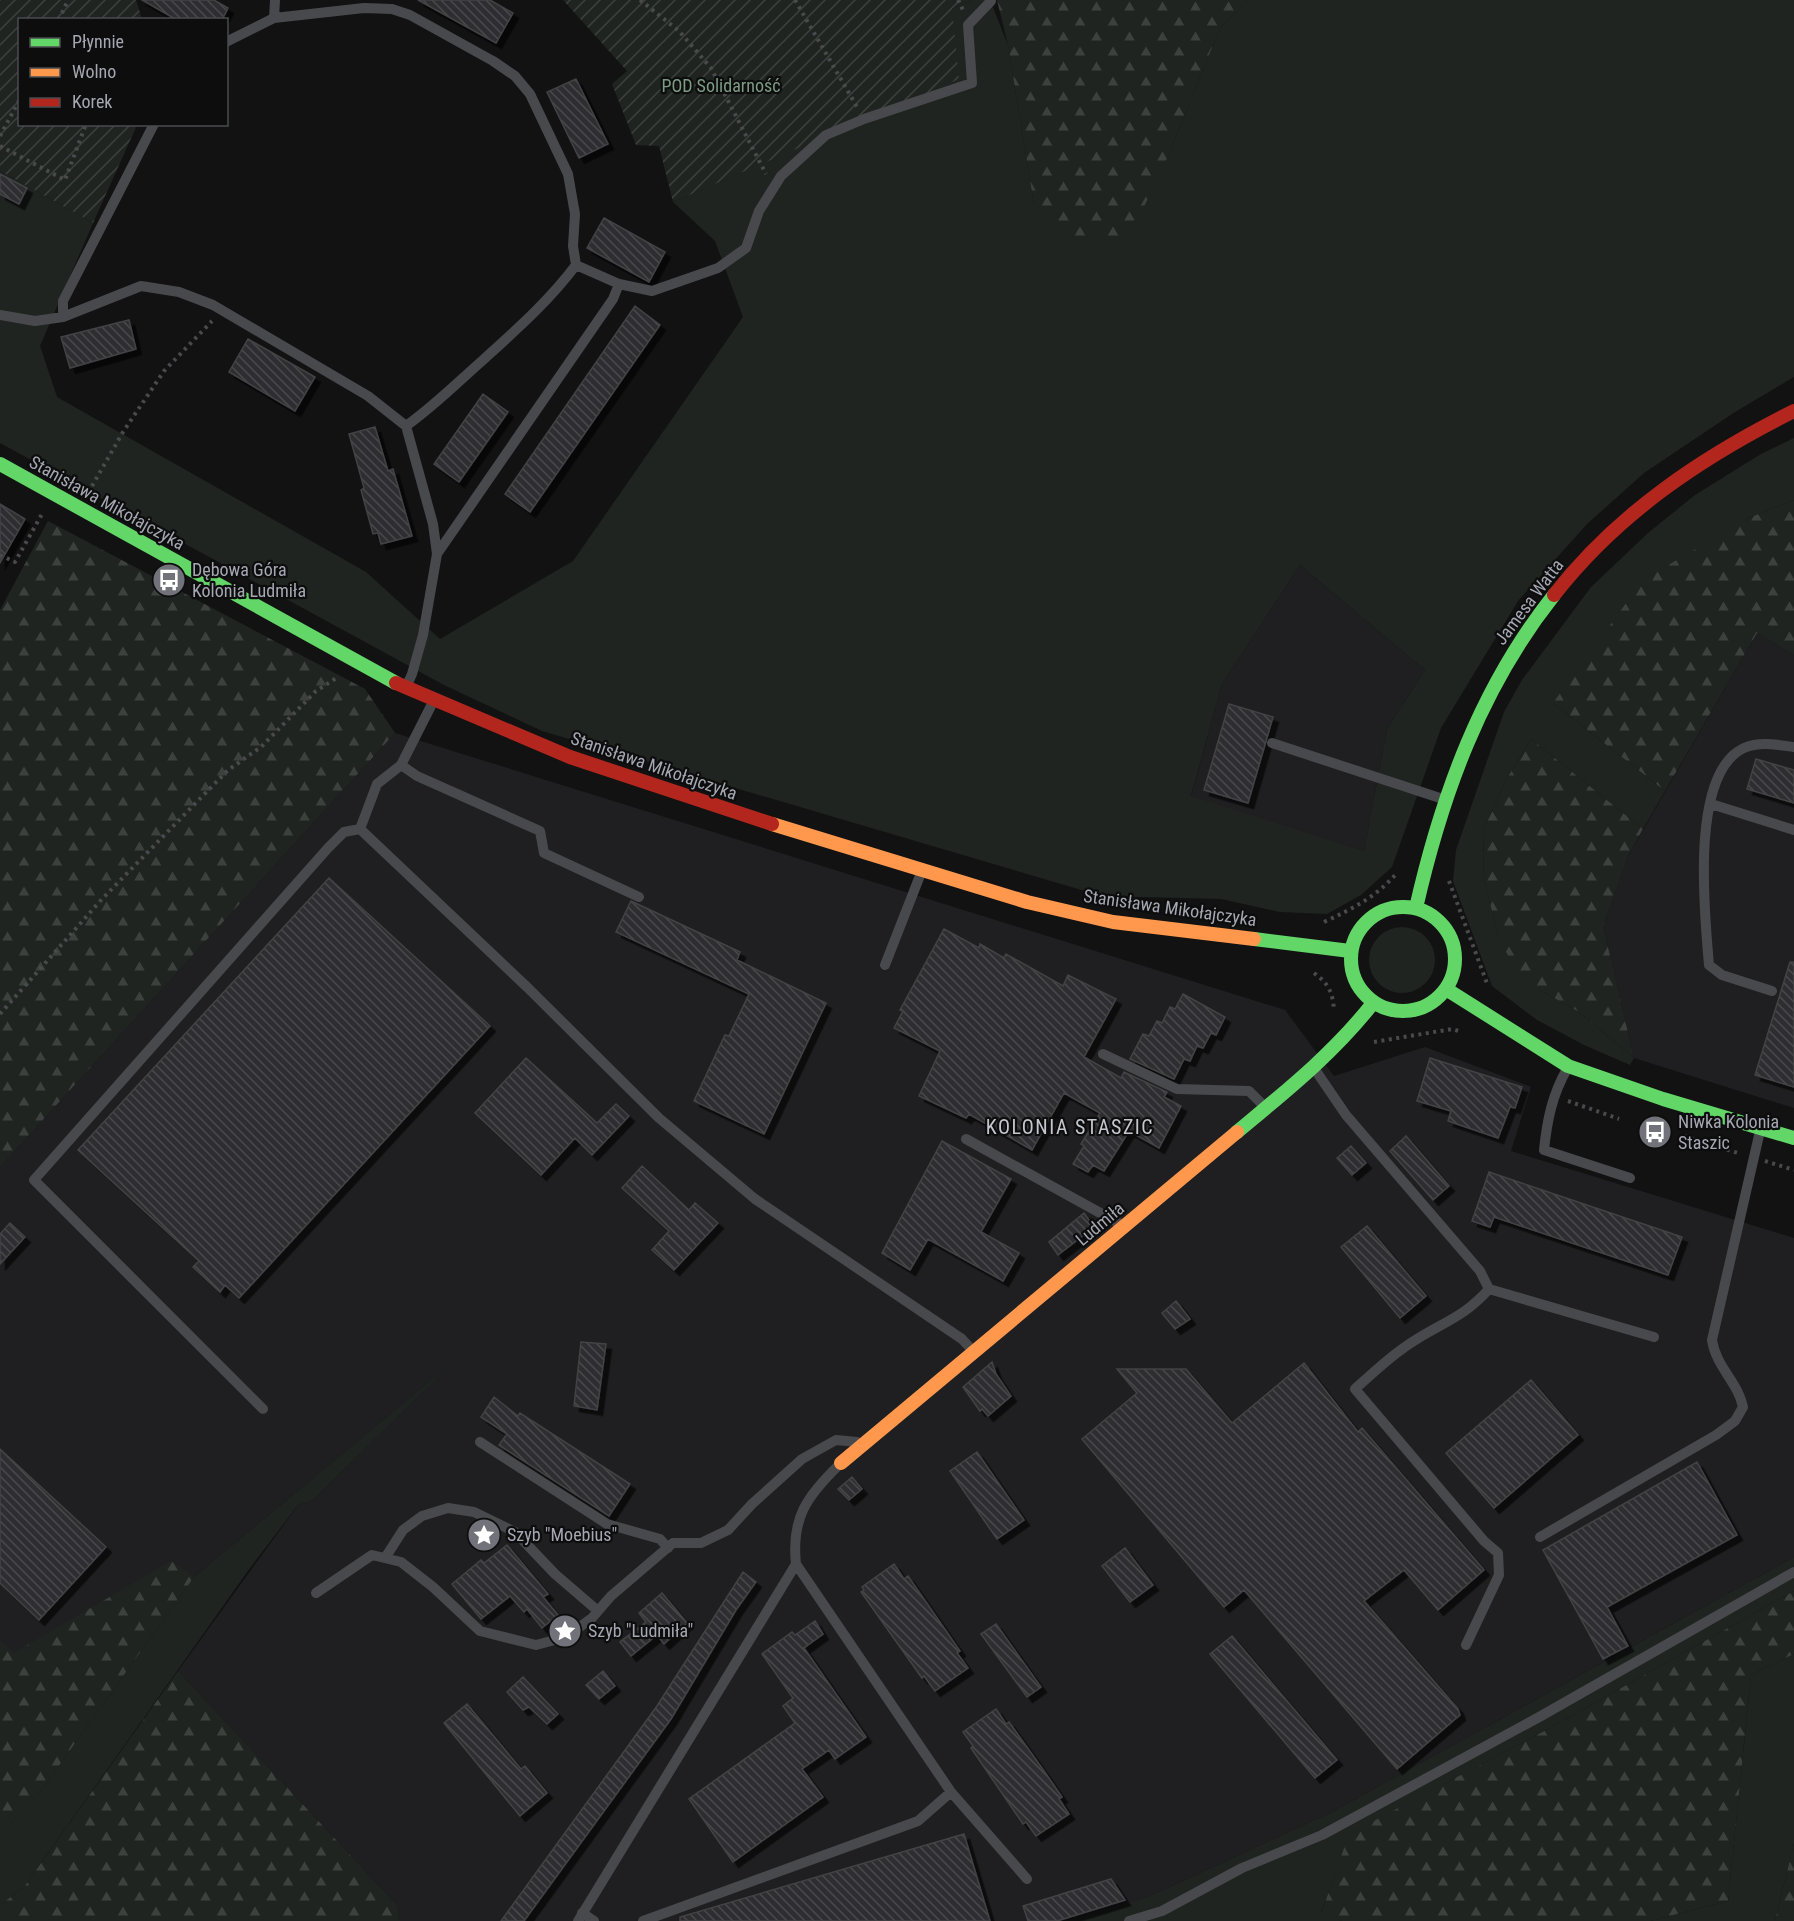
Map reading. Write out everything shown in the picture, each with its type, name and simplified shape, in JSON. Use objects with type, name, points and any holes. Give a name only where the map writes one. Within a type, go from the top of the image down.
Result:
[{"type":"street","name":"Jamesa Watta","points":[[1416,908],[1443,799],[1486,698],[1512,653],[1575,569],[1619,525],[1663,488],[1740,438],[1794,411]]},
{"type":"street","name":"Stanisława Mikołajczyka","points":[[0,464],[405,688],[570,757],[721,809],[1027,902],[1113,922],[1350,951]]},
{"type":"street","points":[[1390,908],[1416,908],[1434,917],[1448,931],[1455,950],[1454,970],[1446,989],[1435,1001],[1420,1009],[1396,1011],[1372,1003],[1359,989],[1351,971],[1350,951],[1356,934],[1367,920],[1390,908]]},
{"type":"street","points":[[1446,989],[1504,1029],[1568,1066],[1663,1099],[1794,1138]]},
{"type":"street","name":"Ludmiła","points":[[841,1463],[1314,1068],[1352,1030],[1372,1003]]},
{"type":"lane","points":[[274,18],[275,0]]},
{"type":"lane","points":[[576,265],[620,284],[652,291],[718,268],[746,248],[759,211],[781,176],[826,135],[864,118],[972,83],[968,25],[991,1]]},
{"type":"lane","points":[[228,41],[274,18],[364,8],[392,9],[410,15],[493,61],[515,76],[530,94],[568,174],[575,214],[573,246],[576,265],[556,291],[522,324],[425,412],[406,426]]},
{"type":"lane","points":[[63,317],[63,301],[153,126]]},
{"type":"lane","points":[[436,554],[614,299],[620,284]]},
{"type":"lane","points":[[0,315],[35,321],[63,317],[141,286],[179,292],[222,310],[368,396],[391,417],[406,426],[433,524],[436,554],[423,635],[412,674],[405,688]]},
{"type":"lane","points":[[360,829],[377,784],[401,765],[433,701]]},
{"type":"lane","points":[[1272,743],[1443,799]]},
{"type":"lane","points":[[1772,991],[1722,975],[1709,965],[1702,876],[1706,822],[1717,783],[1728,763],[1744,748],[1770,743],[1794,747]]},
{"type":"lane","points":[[401,765],[417,776],[540,831],[544,853],[639,897]]},
{"type":"lane","points":[[1711,804],[1794,830]]},
{"type":"lane","points":[[360,829],[527,987],[658,1118],[755,1199],[962,1339],[973,1353]]},
{"type":"lane","points":[[263,1409],[34,1180],[328,848],[344,832],[360,829]]},
{"type":"lane","points":[[885,965],[923,870]]},
{"type":"lane","points":[[1103,1054],[1177,1089],[1249,1091],[1265,1107]]},
{"type":"lane","points":[[1568,1066],[1557,1088],[1548,1116],[1544,1150],[1630,1178]]},
{"type":"lane","points":[[1314,1068],[1346,1115],[1480,1271],[1489,1289]]},
{"type":"lane","points":[[1540,1537],[1716,1435],[1735,1421],[1743,1407],[1740,1392],[1714,1353],[1712,1340],[1761,1128]]},
{"type":"lane","points":[[966,1139],[1124,1227]]},
{"type":"lane","points":[[1489,1289],[1508,1292],[1654,1337]]},
{"type":"lane","points":[[1466,1645],[1499,1575],[1498,1553],[1484,1541],[1355,1389],[1384,1362],[1417,1339],[1471,1309],[1489,1289]]},
{"type":"lane","points":[[316,1593],[372,1555],[401,1562],[433,1587],[480,1631],[508,1640],[536,1645],[566,1637],[674,1543],[701,1543],[728,1530],[752,1504],[802,1459],[836,1440],[866,1442]]},
{"type":"lane","points":[[480,1442],[607,1524],[660,1539],[668,1548]]},
{"type":"lane","points":[[841,1463],[801,1509],[793,1539],[796,1564],[951,1792],[1027,1879]]},
{"type":"lane","points":[[385,1558],[403,1530],[422,1516],[448,1508],[474,1512],[515,1532],[555,1574],[598,1611]]},
{"type":"lane","points":[[594,1921],[580,1917],[796,1564]]},
{"type":"lane","points":[[1130,1921],[1162,1911],[1242,1868],[1322,1835],[1541,1716],[1794,1572]]},
{"type":"lane","points":[[643,1921],[918,1821],[951,1792]]},
{"type":"path","points":[[60,18],[68,0]]},
{"type":"path","points":[[640,0],[679,32],[711,68],[774,186]]},
{"type":"path","points":[[795,0],[864,118]]},
{"type":"path","points":[[0,136],[18,103]]},
{"type":"path","points":[[0,146],[65,180],[85,126]]},
{"type":"path","points":[[88,492],[123,432],[164,371],[222,310]]},
{"type":"path","points":[[0,555],[15,562],[47,506]]},
{"type":"path","points":[[0,1014],[102,899],[228,770],[261,747],[316,691],[340,675]]},
{"type":"path","points":[[1321,923],[1364,904],[1381,891],[1402,867]]},
{"type":"path","points":[[1448,879],[1489,990]]},
{"type":"path","points":[[1352,1030],[1365,1045],[1378,1040],[1452,1029],[1462,1032]]},
{"type":"shaded area","points":[[1300,565],[1425,670],[1387,729],[1364,851],[1191,797],[1222,684]]},
{"type":"shaded area","points":[[1757,633],[1794,655],[1794,1108],[1634,1058],[1603,926],[1628,856]]},
{"type":"shaded area","points":[[395,733],[1285,1010],[1334,1076],[1425,1047],[1531,1087],[1511,1151],[1794,1238],[1794,1557],[1332,1812],[1150,1896],[1064,1921],[400,1921],[397,1905],[178,1671],[298,1505],[313,1500],[444,1370],[194,1577],[38,1795],[0,1834],[0,1167]]},
{"type":"green space","points":[[0,0],[136,0],[142,18],[18,18],[18,126],[137,126],[93,223],[0,171]]},
{"type":"green space","name":"POD Solidarność","points":[[563,0],[972,0],[952,9],[959,79],[673,202],[659,146],[636,145],[612,84],[627,71]]},
{"type":"green space","points":[[972,0],[990,0],[1008,45],[1034,205],[1168,156],[1220,28],[1249,0],[1794,0],[1794,377],[1735,412],[1644,473],[1587,524],[1518,601],[1441,728],[1392,867],[1361,895],[1327,914],[1280,912],[1221,899],[1102,896],[542,731],[444,685],[0,443],[0,171],[93,223],[40,346],[57,397],[366,572],[440,639],[573,561],[743,317],[715,241],[673,202],[760,164],[952,9]],"holes":[[[1300,565],[1425,670],[1387,729],[1364,851],[1191,796],[1222,684]]]},
{"type":"green space","points":[[997,0],[1249,0],[1220,28],[1168,156],[1131,234],[1071,247],[1034,205],[1008,45]]},
{"type":"green space","points":[[1794,438],[1794,500],[1746,519],[1553,703],[1665,791],[1643,829],[1531,739],[1506,780],[1483,831],[1484,879],[1498,936],[1540,990],[1579,1012],[1634,1058],[1630,1065],[1584,1045],[1537,1020],[1492,986],[1453,881],[1456,850],[1504,712],[1522,680],[1591,587],[1648,533],[1695,495],[1761,454]]},
{"type":"green space","points":[[1794,500],[1794,655],[1757,633],[1665,791],[1553,703],[1643,580],[1746,519]]},
{"type":"green space","points":[[48,521],[365,689],[395,733],[0,1167],[0,610]]},
{"type":"green space","points":[[1531,739],[1643,829],[1628,856],[1603,926],[1634,1058],[1579,1012],[1540,990],[1513,965],[1498,936],[1484,879],[1483,831],[1506,780]]},
{"type":"green space","points":[[1402,927],[1414,930],[1425,937],[1432,948],[1435,960],[1432,972],[1425,983],[1414,990],[1402,993],[1390,990],[1379,983],[1372,972],[1369,960],[1372,948],[1379,937],[1390,930]]},
{"type":"green space","points":[[452,1363],[313,1500],[298,1505],[250,1568],[24,1887],[0,1905],[0,1834],[38,1795],[194,1577]]},
{"type":"green space","points":[[1794,1557],[1794,1591],[1550,1728],[1350,1834],[1321,1913],[1342,1921],[1064,1921],[1150,1896],[1332,1812]]},
{"type":"green space","points":[[171,1561],[194,1577],[38,1795],[0,1834],[0,1641],[14,1653]]},
{"type":"green space","points":[[1794,1591],[1794,1654],[1751,1675],[1728,1901],[1650,1921],[1342,1921],[1321,1914],[1349,1834],[1550,1728]]},
{"type":"green space","points":[[1794,1654],[1794,1843],[1775,1921],[1650,1921],[1728,1901],[1751,1675]]},
{"type":"green space","points":[[178,1671],[397,1905],[400,1921],[0,1921],[0,1905],[24,1887]]},
{"type":"green space","points":[[1794,1843],[1794,1921],[1775,1921]]},
{"type":"building","points":[[142,0],[214,0],[228,8],[223,18],[174,18]]},
{"type":"building","points":[[418,0],[490,0],[513,13],[496,43]]},
{"type":"building","points":[[576,79],[608,144],[579,158],[547,92]]},
{"type":"building","points":[[0,174],[27,188],[19,204],[0,194]]},
{"type":"building","points":[[604,218],[665,252],[649,282],[587,248]]},
{"type":"building","points":[[635,306],[660,325],[530,512],[505,494]]},
{"type":"building","points":[[129,320],[136,349],[70,368],[61,337]]},
{"type":"building","points":[[248,339],[315,377],[295,411],[229,372]]},
{"type":"building","points":[[483,394],[508,412],[459,482],[434,464]]},
{"type":"building","points":[[375,427],[388,471],[393,469],[412,536],[381,544],[378,533],[373,534],[361,490],[364,488],[349,434]]},
{"type":"building","points":[[0,504],[25,519],[0,563]]},
{"type":"building","points":[[1229,704],[1273,717],[1248,803],[1204,790]]},
{"type":"building","points":[[1756,759],[1794,770],[1794,803],[1747,789]]},
{"type":"building","points":[[329,878],[490,1026],[239,1298],[225,1285],[220,1292],[193,1267],[199,1261],[78,1150]]},
{"type":"building","points":[[631,901],[740,952],[737,960],[826,1003],[764,1134],[694,1101],[725,1035],[729,1036],[749,994],[616,932]]},
{"type":"building","points":[[944,929],[979,948],[980,944],[1004,958],[1006,954],[1063,986],[1068,975],[1116,999],[1084,1057],[1121,1078],[1124,1072],[1167,1092],[1164,1097],[1181,1106],[1159,1148],[1129,1131],[1104,1171],[1093,1165],[1088,1172],[1073,1164],[1084,1146],[1081,1144],[1100,1113],[1064,1093],[1032,1150],[969,1114],[966,1118],[919,1096],[940,1051],[894,1028],[903,1011],[900,1010]]},
{"type":"building","points":[[1790,962],[1794,962],[1794,1087],[1755,1075]]},
{"type":"building","points":[[1183,994],[1225,1017],[1216,1035],[1211,1033],[1203,1048],[1197,1046],[1190,1061],[1184,1059],[1174,1079],[1130,1059],[1143,1034],[1149,1036],[1157,1021],[1162,1023],[1170,1007],[1175,1009]]},
{"type":"building","points":[[526,1058],[597,1123],[616,1104],[629,1116],[592,1155],[575,1138],[541,1175],[475,1113]]},
{"type":"building","points":[[1430,1058],[1522,1087],[1515,1108],[1510,1107],[1498,1138],[1448,1121],[1451,1111],[1417,1101]]},
{"type":"building","points":[[1406,1136],[1449,1186],[1433,1200],[1390,1151]]},
{"type":"building","points":[[942,1141],[1011,1179],[981,1232],[1019,1253],[1003,1281],[928,1239],[910,1270],[882,1253]]},
{"type":"building","points":[[1351,1146],[1366,1163],[1352,1175],[1337,1158]]},
{"type":"building","points":[[642,1166],[689,1210],[695,1203],[718,1223],[674,1270],[652,1250],[669,1231],[622,1188]]},
{"type":"building","points":[[1489,1172],[1682,1237],[1668,1275],[1494,1217],[1490,1227],[1472,1221]]},
{"type":"building","points":[[1084,1213],[1094,1227],[1058,1255],[1049,1242]]},
{"type":"building","points":[[10,1223],[25,1237],[0,1264],[0,1234]]},
{"type":"building","points":[[1367,1226],[1426,1296],[1400,1318],[1341,1247]]},
{"type":"building","points":[[1176,1301],[1190,1319],[1175,1329],[1162,1313]]},
{"type":"building","points":[[581,1342],[606,1344],[597,1410],[574,1406]]},
{"type":"building","points":[[992,1362],[996,1374],[1011,1396],[988,1416],[982,1409],[980,1411],[963,1387]]},
{"type":"building","points":[[1304,1363],[1358,1432],[1362,1428],[1484,1570],[1438,1610],[1404,1570],[1364,1601],[1458,1709],[1460,1715],[1397,1769],[1244,1590],[1224,1607],[1082,1439],[1137,1393],[1117,1369],[1186,1369],[1232,1423]]},
{"type":"building","points":[[1531,1380],[1578,1435],[1494,1508],[1446,1453]]},
{"type":"building","points":[[494,1397],[518,1416],[520,1413],[630,1484],[609,1516],[499,1445],[507,1434],[481,1417]]},
{"type":"building","points":[[0,1449],[106,1547],[39,1620],[0,1583]]},
{"type":"building","points":[[977,1452],[1024,1520],[997,1539],[950,1471]]},
{"type":"building","points":[[1697,1462],[1737,1535],[1607,1607],[1628,1646],[1603,1659],[1543,1550]]},
{"type":"building","points":[[852,1477],[862,1489],[849,1500],[838,1489]]},
{"type":"building","points":[[507,1545],[548,1594],[543,1597],[558,1615],[542,1628],[527,1609],[524,1612],[510,1596],[481,1619],[452,1584],[481,1560],[484,1563]]},
{"type":"building","points":[[1125,1548],[1153,1585],[1130,1602],[1102,1566]]},
{"type":"building","points":[[894,1564],[904,1579],[908,1576],[960,1651],[957,1653],[968,1668],[935,1691],[924,1676],[922,1678],[861,1592],[864,1590],[862,1587]]},
{"type":"building","points":[[743,1572],[756,1582],[736,1610],[671,1719],[524,1921],[501,1921],[657,1706]]},
{"type":"building","points":[[662,1593],[687,1623],[664,1644],[657,1635],[631,1656],[620,1642],[646,1622],[639,1613]]},
{"type":"building","points":[[815,1621],[823,1634],[804,1648],[866,1737],[835,1759],[829,1750],[802,1769],[823,1797],[733,1862],[689,1799],[795,1723],[783,1706],[793,1698],[762,1654],[792,1632],[795,1635]]},
{"type":"building","points":[[996,1624],[1041,1687],[1027,1697],[981,1634]]},
{"type":"building","points":[[1232,1636],[1337,1760],[1315,1778],[1210,1654]]},
{"type":"building","points":[[603,1671],[615,1686],[599,1699],[586,1685]]},
{"type":"building","points":[[523,1677],[558,1714],[547,1724],[529,1707],[523,1710],[507,1692]]},
{"type":"building","points":[[467,1704],[521,1769],[525,1766],[547,1793],[520,1816],[444,1723]]},
{"type":"building","points":[[996,1709],[1006,1724],[1009,1722],[1044,1771],[1062,1797],[1059,1799],[1069,1814],[1036,1836],[1026,1822],[1023,1824],[971,1748],[973,1746],[963,1732]]},
{"type":"building","points":[[964,1834],[990,1921],[680,1921],[680,1917]]},
{"type":"building","points":[[1111,1879],[1125,1900],[1057,1921],[1028,1921],[1023,1906]]},
{"type":"traffic: fast","points":[[0,464],[396,683]]},
{"type":"traffic: fast","points":[[1416,908],[1438,824],[1467,743],[1505,667],[1528,630],[1554,595]]},
{"type":"traffic: fast","points":[[1403,907],[1423,911],[1440,922],[1451,939],[1455,959],[1451,979],[1440,996],[1423,1007],[1403,1011],[1383,1007],[1366,996],[1355,979],[1351,959],[1355,939],[1366,922],[1383,911],[1403,907]]},
{"type":"traffic: fast","points":[[1254,939],[1350,951]]},
{"type":"traffic: fast","points":[[1446,989],[1568,1066],[1663,1099],[1794,1138]]},
{"type":"traffic: fast","points":[[1237,1132],[1291,1087],[1342,1039],[1373,1003]]},
{"type":"traffic: slow","points":[[772,824],[1027,902],[1113,922],[1254,939]]},
{"type":"traffic: slow","points":[[841,1463],[1237,1132]]},
{"type":"traffic: jam","points":[[1554,595],[1579,565],[1634,513],[1695,468],[1794,411]]},
{"type":"traffic: jam","points":[[396,683],[570,757],[772,824]]},
{"type":"place","name":"Dębowa Góra Kolonia Ludmiła","points":[[169,580]]},
{"type":"place","name":"Niwka Kolonia Staszic","points":[[1655,1132]]},
{"type":"place","name":"Szyb \"Moebius\"","points":[[484,1535]]},
{"type":"place","name":"Szyb \"Ludmiła\"","points":[[565,1631]]},
{"type":"district","name":"KOLONIA STASZIC","points":[[1070,1127]]}]
